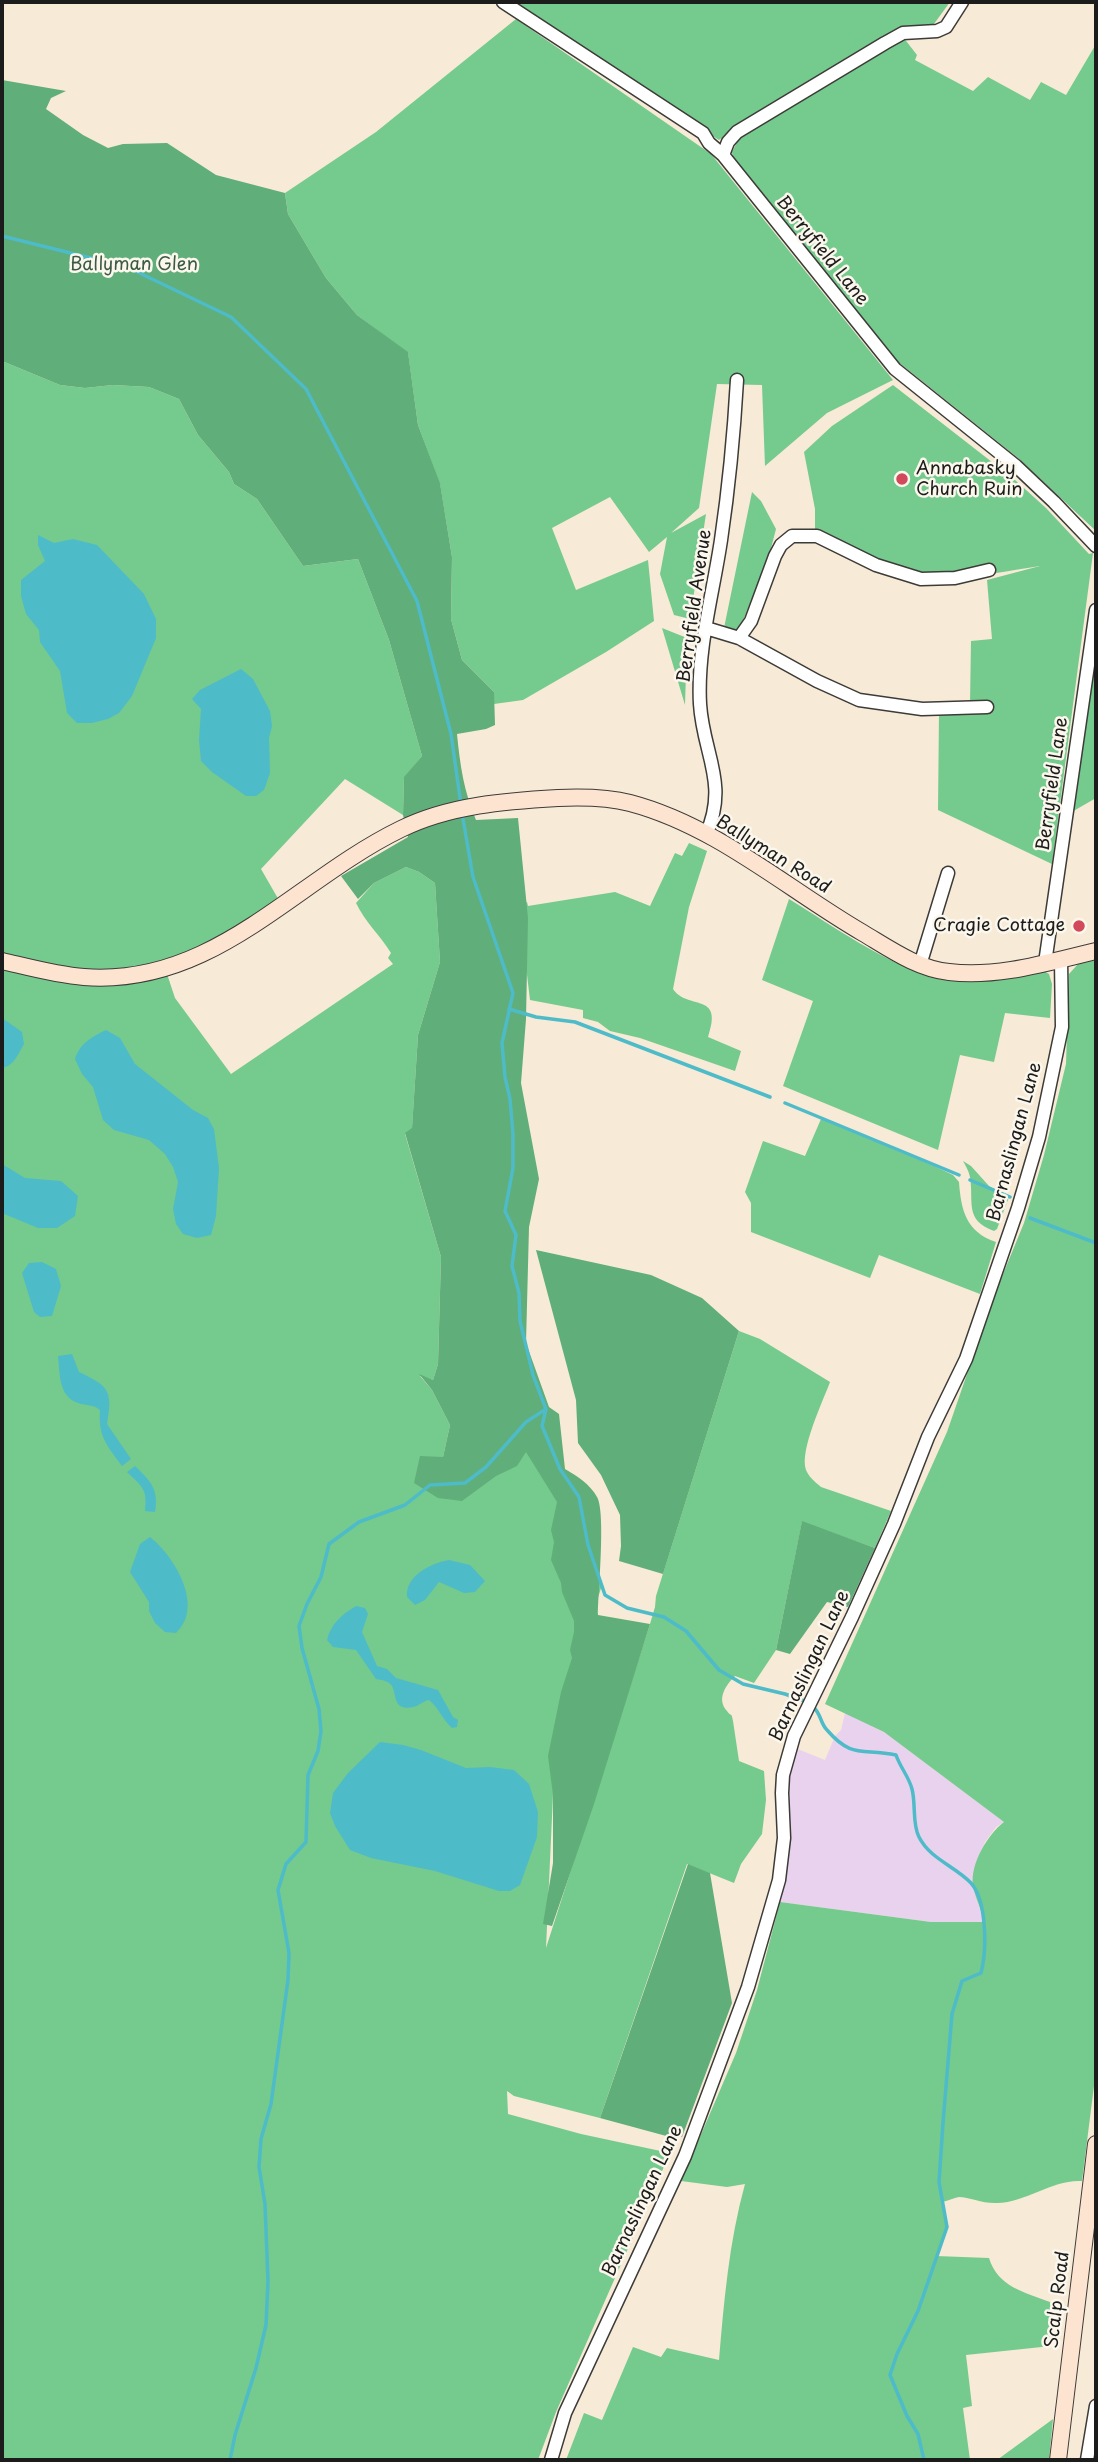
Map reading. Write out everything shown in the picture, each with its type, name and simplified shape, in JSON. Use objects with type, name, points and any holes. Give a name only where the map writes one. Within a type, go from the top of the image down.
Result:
[{"type":"street","name":"Berryfield Lane","points":[[503,2],[703,133],[895,369],[1016,467],[1096,546]]},
{"type":"street","points":[[723,155],[728,142],[737,132],[885,43],[903,33],[937,31],[946,27],[962,2]]},
{"type":"street","name":"Berryfield Avenue","points":[[706,835],[716,803],[715,778],[700,705],[702,657],[727,497],[737,380]]},
{"type":"street","points":[[739,638],[751,621],[775,556],[792,536],[817,536],[876,565],[921,579],[955,578],[989,570]]},
{"type":"street","name":"Berryfield Lane","points":[[1053,961],[1096,610]]},
{"type":"street","points":[[706,628],[739,638],[817,681],[859,700],[922,709],[987,707]]},
{"type":"street","name":"Ballyman Road","points":[[2,961],[84,977],[125,976],[166,968],[206,953],[253,926],[318,878],[403,828],[444,813],[482,805],[528,800],[606,798],[660,812],[735,850],[820,908],[920,965],[948,972],[978,972],[1053,961],[1096,951]]},
{"type":"street","points":[[920,965],[948,873]]},
{"type":"street","name":"Barnaslingan Lane","points":[[551,2460],[565,2413],[685,2156],[748,1987],[779,1880],[784,1838],[783,1776],[794,1736],[894,1524],[928,1437],[966,1359],[1018,1208],[1039,1137],[1062,1027],[1053,961]]},
{"type":"street","name":"Scalp Road","points":[[1058,2460],[1096,2144]]},
{"type":"street","points":[[1087,2460],[1096,2406]]},
{"type":"shaded area","points":[[845,1713],[884,1732],[1004,1822],[996,1827],[985,1842],[977,1862],[973,1885],[984,1923],[931,1922],[780,1902],[787,1853],[789,1780],[795,1748],[825,1760],[835,1736],[841,1730]]},
{"type":"green space","points":[[508,2],[950,2],[931,28],[881,38],[719,140]]},
{"type":"green space","points":[[516,19],[711,154],[893,380],[827,413],[765,466],[762,385],[717,384],[699,508],[671,533],[706,514],[690,619],[674,615],[660,574],[667,537],[649,552],[610,497],[552,528],[576,590],[648,560],[654,621],[523,700],[494,704],[494,692],[462,660],[451,619],[452,557],[440,484],[418,425],[408,353],[357,315],[326,278],[288,214],[285,193],[376,132]]},
{"type":"green space","points":[[903,37],[917,55],[915,60],[973,91],[988,77],[1030,100],[1041,82],[1066,95],[1096,44],[1096,531],[1018,458],[897,361],[734,164],[732,152],[739,138]]},
{"type":"green space","name":"Ballyman Glen","points":[[2,80],[66,91],[51,98],[46,109],[83,135],[108,148],[123,144],[167,143],[216,175],[285,193],[288,214],[326,278],[357,315],[408,352],[418,425],[440,483],[452,557],[451,619],[462,660],[494,692],[495,725],[457,734],[466,789],[476,820],[518,818],[528,918],[526,1019],[521,1083],[539,1179],[529,1227],[526,1343],[549,1407],[559,1414],[565,1469],[591,1488],[600,1505],[598,1615],[650,1624],[594,1804],[552,1926],[543,1924],[553,1863],[553,1795],[548,1756],[561,1692],[572,1658],[570,1650],[574,1632],[574,1621],[551,1560],[554,1542],[551,1530],[557,1502],[526,1452],[517,1466],[496,1476],[462,1501],[438,1498],[414,1483],[420,1456],[443,1457],[450,1425],[432,1390],[419,1374],[433,1380],[438,1364],[441,1257],[405,1133],[412,1128],[418,1035],[440,962],[435,883],[406,867],[374,883],[358,899],[341,876],[408,837],[403,815],[404,777],[422,756],[389,640],[358,559],[303,566],[257,499],[234,484],[229,472],[198,435],[179,399],[149,387],[113,385],[85,388],[60,385],[2,361]]},
{"type":"green space","points":[[2,361],[60,385],[85,388],[113,385],[149,387],[179,399],[198,435],[229,472],[234,484],[257,499],[303,566],[358,559],[389,640],[422,756],[404,778],[403,815],[345,779],[261,869],[280,902],[166,971],[175,998],[231,1074],[393,964],[388,958],[391,953],[356,903],[374,883],[406,867],[435,883],[440,962],[418,1035],[412,1129],[405,1134],[441,1257],[438,1364],[433,1380],[420,1376],[432,1390],[450,1425],[443,1457],[414,1483],[524,1438],[588,1545],[602,1585],[590,1623],[553,1795],[546,1948],[650,1624],[656,1596],[739,1331],[760,1339],[830,1382],[806,1451],[806,1470],[810,1477],[821,1487],[891,1511],[875,1548],[802,1522],[776,1650],[754,1683],[735,1676],[722,1697],[724,1706],[732,1716],[739,1761],[764,1771],[766,1800],[762,1834],[741,1864],[734,1883],[687,1864],[600,2118],[514,2096],[507,2091],[508,2114],[581,2134],[670,2153],[556,2412],[538,2460],[2,2460]]},
{"type":"green space","points":[[893,385],[1015,480],[1046,508],[1089,554],[1093,553],[1052,864],[938,810],[939,713],[970,704],[971,641],[992,639],[987,580],[1040,566],[966,576],[929,576],[894,568],[815,530],[815,509],[804,452],[832,426]]},
{"type":"green space","points":[[752,492],[761,501],[776,529],[768,560],[739,630],[724,628]]},
{"type":"green space","points":[[662,628],[687,638],[685,705]]},
{"type":"green space","points":[[1096,658],[1096,798],[1070,813]]},
{"type":"green space","points":[[689,843],[707,851],[689,907],[673,989],[679,995],[708,1007],[712,1023],[708,1037],[741,1051],[735,1071],[640,1038],[610,1031],[598,1022],[583,1018],[583,1010],[530,1000],[521,924],[511,904],[527,902],[528,906],[615,892],[650,906],[675,853],[682,856]]},
{"type":"green space","points":[[789,899],[877,953],[934,977],[1044,971],[1049,974],[1052,984],[1050,1018],[1005,1013],[994,1062],[960,1055],[938,1150],[783,1086],[813,1001],[762,980]]},
{"type":"green space","points":[[1096,960],[1096,2070],[1082,2181],[1061,2183],[1008,2202],[992,2203],[959,2197],[942,2202],[947,2227],[936,2256],[989,2258],[993,2268],[1005,2282],[1050,2302],[1053,2314],[1051,2346],[966,2355],[972,2406],[963,2408],[970,2460],[566,2460],[584,2413],[602,2420],[633,2347],[661,2357],[667,2348],[719,2360],[731,2250],[745,2184],[727,2187],[681,2181],[736,2053],[757,1990],[780,1902],[931,1922],[984,1922],[974,1889],[974,1868],[986,1842],[1004,1822],[884,1732],[825,1704],[947,1432],[994,1296],[1024,1223],[1066,1064],[1069,974],[1079,963]]},
{"type":"green space","points":[[821,1119],[953,1175],[959,1182],[961,1202],[967,1219],[978,1232],[996,1242],[980,1294],[879,1255],[870,1278],[751,1232],[751,1203],[745,1192],[763,1141],[805,1156]]},
{"type":"green space","points":[[963,1161],[989,1186],[1009,1197],[994,1231],[985,1227],[974,1216],[970,1177]]},
{"type":"green space","points":[[536,1250],[651,1275],[702,1298],[739,1331],[663,1574],[619,1561],[620,1515],[601,1475],[578,1443],[576,1400]]},
{"type":"green space","points":[[802,1521],[875,1548],[848,1607],[827,1602],[790,1654],[776,1650]]},
{"type":"green space","points":[[688,1864],[710,1873],[732,2003],[682,2137],[670,2137],[600,2118]]},
{"type":"green space","points":[[1053,2419],[1049,2460],[997,2460]]},
{"type":"water","points":[[38,535],[54,543],[73,539],[97,545],[144,594],[156,619],[156,638],[132,696],[119,713],[108,719],[77,723],[67,713],[60,671],[40,642],[39,630],[26,614],[21,596],[21,580],[45,561],[38,545]]},
{"type":"water","points":[[241,669],[253,679],[270,711],[272,726],[269,738],[270,773],[264,790],[256,796],[246,796],[201,761],[201,709],[192,699],[200,690]]},
{"type":"water","points":[[2,1018],[22,1032],[24,1044],[13,1062],[2,1068]]},
{"type":"water","points":[[106,1030],[120,1038],[135,1064],[193,1110],[208,1118],[214,1129],[219,1168],[216,1216],[211,1235],[197,1238],[183,1234],[176,1224],[173,1209],[178,1182],[165,1154],[149,1140],[114,1130],[103,1120],[93,1087],[82,1074],[75,1059],[83,1045]]},
{"type":"water","points":[[2,1164],[25,1178],[61,1181],[78,1196],[75,1216],[57,1228],[38,1228],[2,1213]]},
{"type":"water","points":[[42,1262],[56,1269],[61,1286],[52,1316],[40,1317],[34,1312],[22,1273],[29,1263]]},
{"type":"water","points":[[72,1354],[79,1372],[103,1386],[109,1397],[107,1424],[131,1459],[122,1466],[102,1434],[100,1410],[71,1400],[63,1390],[58,1356]]},
{"type":"water","points":[[135,1466],[155,1492],[155,1512],[145,1511],[144,1492],[140,1484],[127,1472]]},
{"type":"water","points":[[150,1537],[177,1569],[187,1596],[188,1610],[176,1633],[165,1632],[155,1623],[149,1611],[149,1602],[130,1572],[140,1544]]},
{"type":"water","points":[[449,1560],[470,1565],[485,1581],[475,1592],[464,1593],[439,1582],[425,1600],[415,1605],[407,1597],[410,1583],[427,1567]]},
{"type":"water","points":[[356,1606],[365,1608],[368,1614],[362,1632],[377,1666],[387,1669],[396,1678],[438,1690],[453,1717],[458,1720],[457,1727],[452,1728],[429,1700],[407,1708],[399,1705],[391,1684],[376,1679],[356,1650],[333,1647],[327,1640],[337,1620]]},
{"type":"water","points":[[380,1742],[421,1750],[466,1768],[514,1770],[529,1784],[538,1812],[537,1837],[520,1885],[510,1891],[499,1891],[435,1871],[371,1858],[350,1850],[330,1813],[333,1793],[348,1773]]},
{"type":"waterway","points":[[2,236],[127,267],[231,317],[306,389],[417,601],[451,734],[461,805]]},
{"type":"waterway","points":[[462,813],[473,877],[513,993],[502,1043],[513,1134],[513,1168],[505,1211],[516,1235],[512,1266],[519,1293],[520,1321],[533,1375],[546,1409],[542,1426],[560,1469],[579,1497],[588,1545],[605,1595],[627,1608],[664,1617],[686,1631],[719,1670],[743,1684],[807,1702]]},
{"type":"waterway","points":[[509,1009],[536,1017],[575,1022],[770,1097]]},
{"type":"waterway","points":[[785,1103],[959,1175]]},
{"type":"waterway","points":[[970,1180],[1010,1197]]},
{"type":"waterway","points":[[1030,1218],[1096,1243]]},
{"type":"waterway","points":[[230,2460],[266,2325],[268,2281],[265,2204],[259,2167],[261,2139],[271,2104],[288,1980],[289,1953],[278,1890],[286,1864],[306,1842],[308,1775],[318,1751],[321,1731],[319,1709],[302,1648],[299,1626],[321,1577],[329,1544],[359,1522],[405,1505],[430,1485],[465,1483],[486,1467],[526,1422],[546,1409]]},
{"type":"waterway","points":[[813,1707],[825,1727],[844,1745],[858,1751],[896,1755],[912,1789],[919,1837],[936,1857],[971,1883],[983,1913],[985,1939],[981,1973],[962,1981],[952,2014],[939,2182],[947,2227],[918,2311],[890,2375],[907,2416],[918,2434],[924,2460]]},
{"type":"place","name":"Annabasky Church Ruin","points":[[902,479]]},
{"type":"place","name":"Cragie Cottage","points":[[1079,926]]}]
